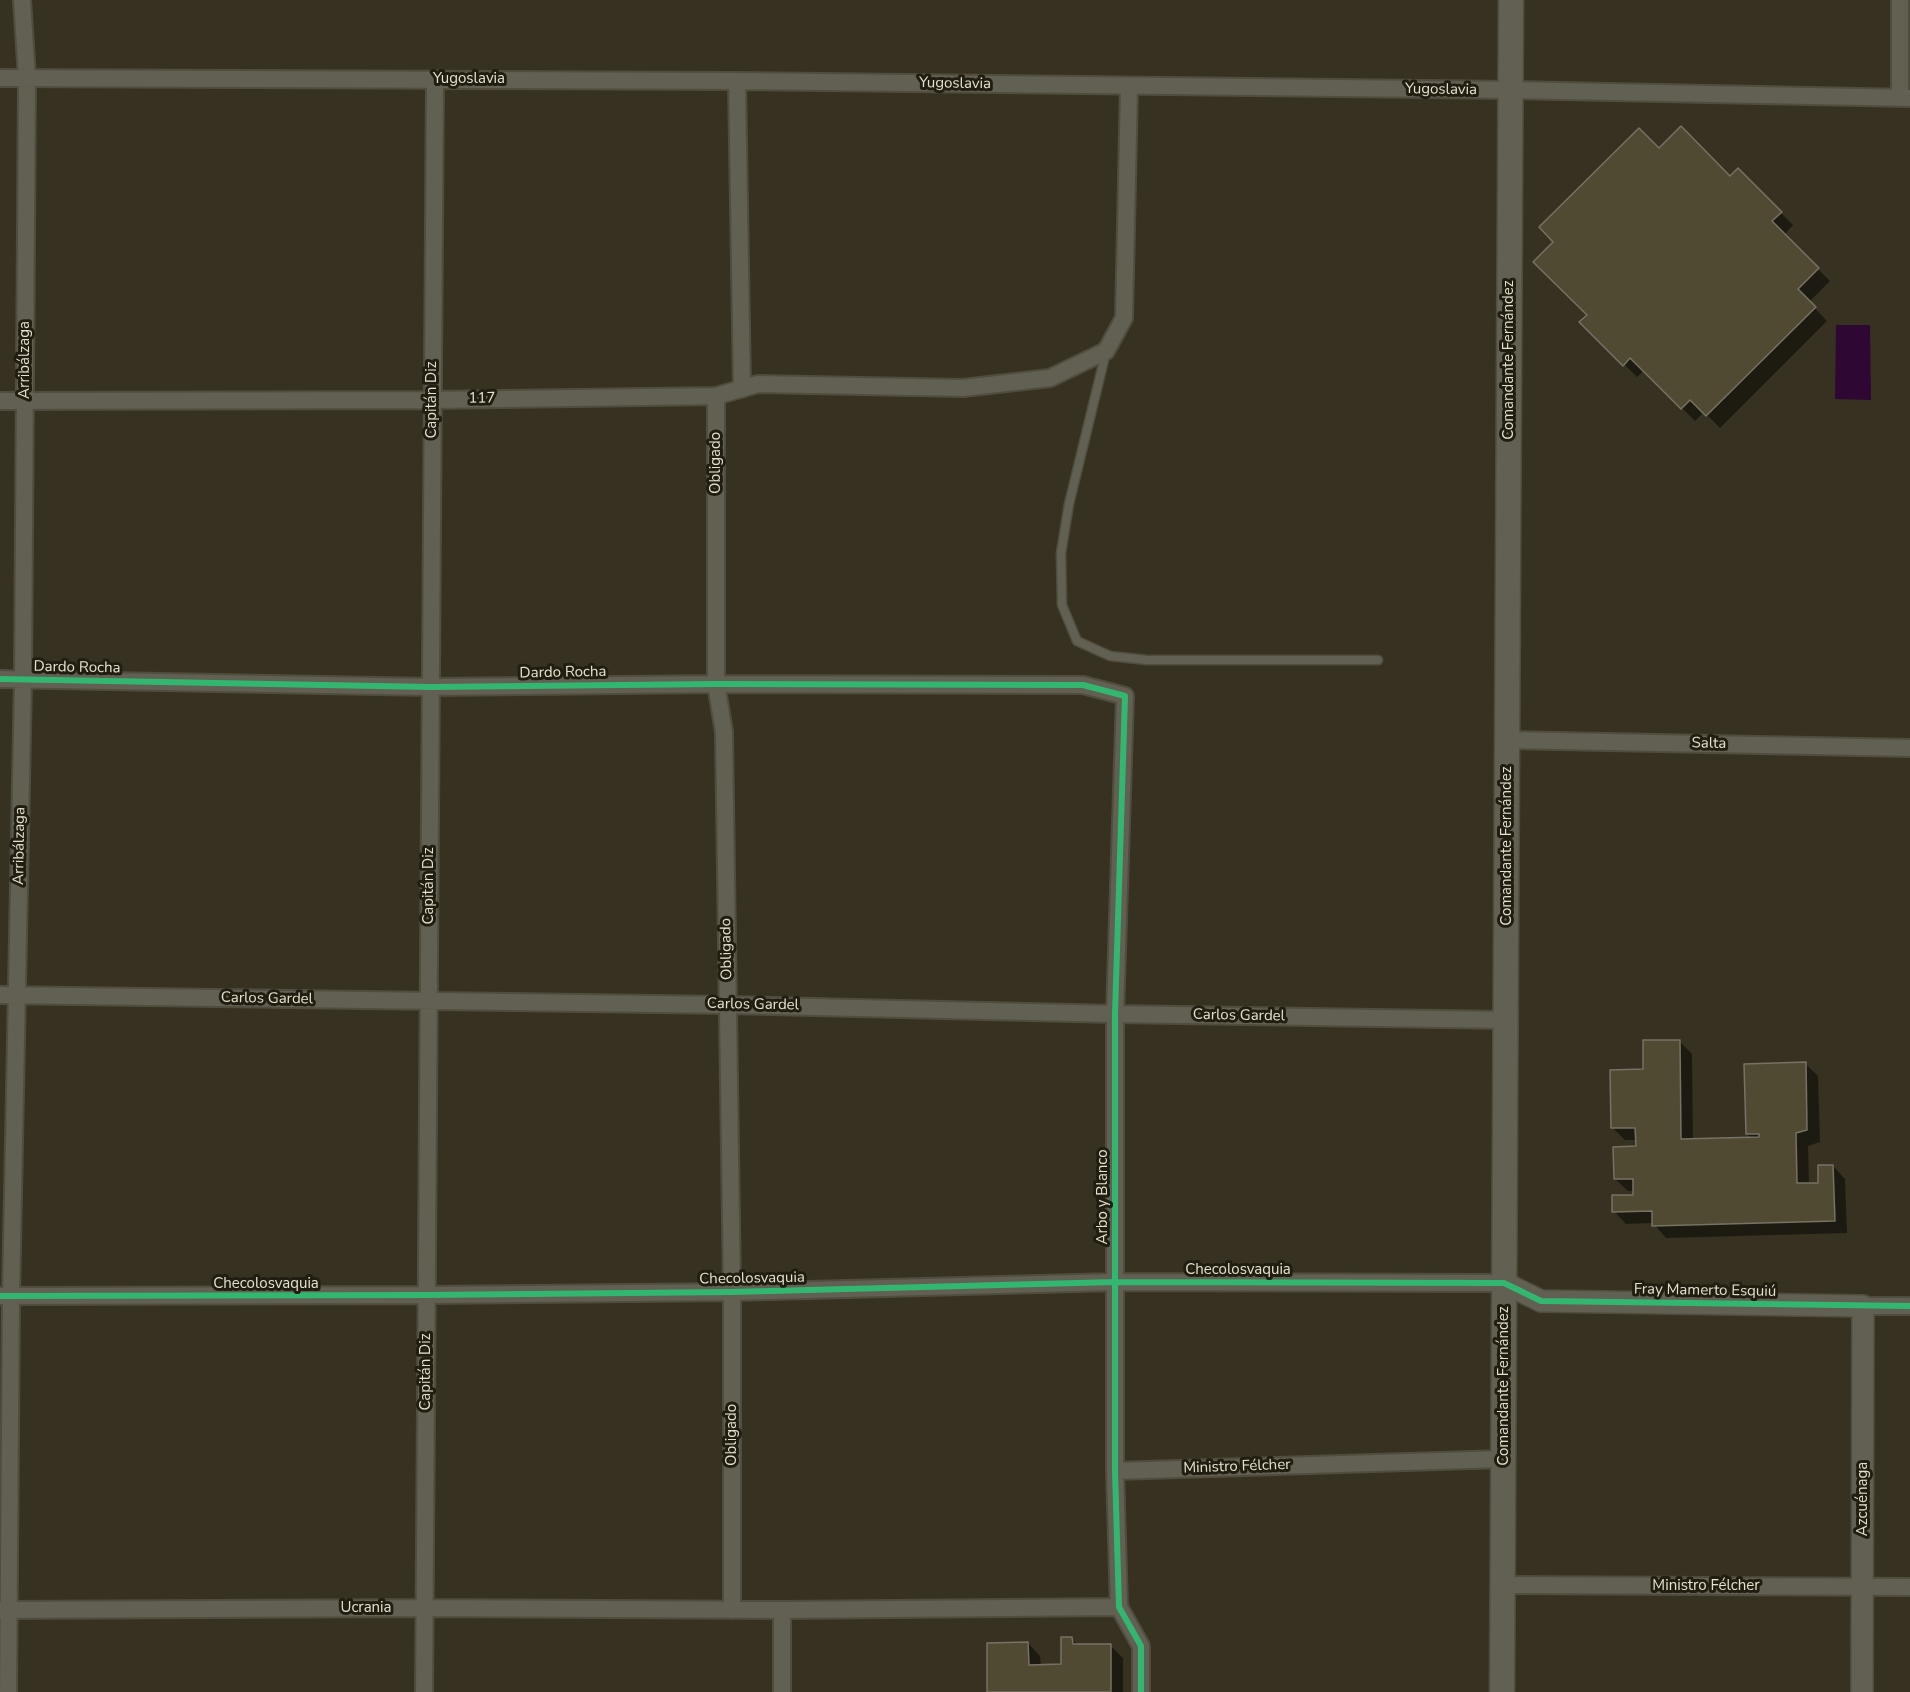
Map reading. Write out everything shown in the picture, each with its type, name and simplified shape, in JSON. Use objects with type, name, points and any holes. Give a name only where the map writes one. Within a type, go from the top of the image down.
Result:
[{"type":"main road","name":"Comandante Fernández","points":[[1502,1692],[1511,0]]},
{"type":"street","name":"Arribálzaga","points":[[8,1692],[4,1610],[8,995],[23,679],[27,78],[22,0]]},
{"type":"street","points":[[1900,0],[1905,98]]},
{"type":"street","name":"Yugoslavia","points":[[0,78],[737,81],[1511,90],[1905,98]]},
{"type":"street","name":"Capitán Diz","points":[[424,1692],[435,79]]},
{"type":"street","points":[[737,81],[742,389]]},
{"type":"street","points":[[1106,351],[1124,318],[1129,86]]},
{"type":"street","name":"117","points":[[0,401],[432,400],[716,396],[758,384],[963,388],[1050,378],[1106,351]]},
{"type":"street","name":"Obligado","points":[[716,396],[716,684],[724,732],[732,1292],[732,1610]]},
{"type":"street","name":"Dardo Rocha","points":[[0,679],[430,687],[716,684],[1083,685],[1125,696]]},
{"type":"street","name":"Arbo y Blanco","points":[[1125,696],[1115,1014],[1115,1471],[1119,1606],[1141,1646],[1141,1692]]},
{"type":"street","name":"Salta","points":[[1507,740],[1910,748]]},
{"type":"street","name":"Carlos Gardel","points":[[8,995],[728,1005],[1506,1020]]},
{"type":"street","name":"Checolosvaquia","points":[[5,1296],[732,1292],[1115,1282],[1504,1283]]},
{"type":"street","name":"Fray Mamerto Esquiú","points":[[1504,1283],[1541,1301],[1910,1306]]},
{"type":"street","name":"Azcuénaga","points":[[1862,1692],[1863,1306]]},
{"type":"street","name":"Ministro Félcher","points":[[1115,1471],[1503,1459]]},
{"type":"street","name":"Ministro Félcher","points":[[1503,1585],[1910,1587]]},
{"type":"street","points":[[732,1610],[1119,1606]]},
{"type":"street","name":"Ucrania","points":[[4,1610],[424,1608],[732,1610]]},
{"type":"street","points":[[782,1610],[782,1692]]},
{"type":"lane","points":[[1106,351],[1069,504],[1062,554],[1062,605],[1077,641],[1110,656],[1147,660],[1378,660]]},
{"type":"shaded area","points":[[1836,325],[1870,325],[1871,400],[1835,399]]},
{"type":"building","points":[[1681,126],[1730,176],[1738,168],[1782,212],[1772,221],[1819,268],[1798,289],[1816,307],[1706,416],[1690,400],[1681,409],[1630,358],[1623,366],[1579,322],[1587,315],[1533,262],[1553,242],[1539,227],[1639,128],[1659,148]]},
{"type":"building","points":[[1643,1040],[1680,1040],[1681,1139],[1759,1137],[1759,1134],[1746,1134],[1744,1064],[1806,1062],[1807,1130],[1796,1133],[1797,1183],[1818,1183],[1818,1165],[1833,1165],[1835,1221],[1652,1226],[1652,1211],[1612,1212],[1612,1195],[1633,1195],[1633,1179],[1614,1179],[1613,1147],[1636,1146],[1635,1128],[1611,1128],[1610,1070],[1643,1069]]},
{"type":"building","points":[[1061,1637],[1072,1637],[1073,1644],[1111,1644],[1111,1692],[987,1692],[987,1643],[1028,1642],[1029,1665],[1061,1664]]},
{"type":"cycle path","points":[[0,679],[431,687],[716,684],[1083,685],[1125,696],[1115,1014],[1115,1471],[1119,1607],[1141,1646],[1141,1692]]},
{"type":"cycle path","points":[[0,1296],[732,1292],[1115,1282],[1504,1283],[1541,1301],[1910,1306]]}]
